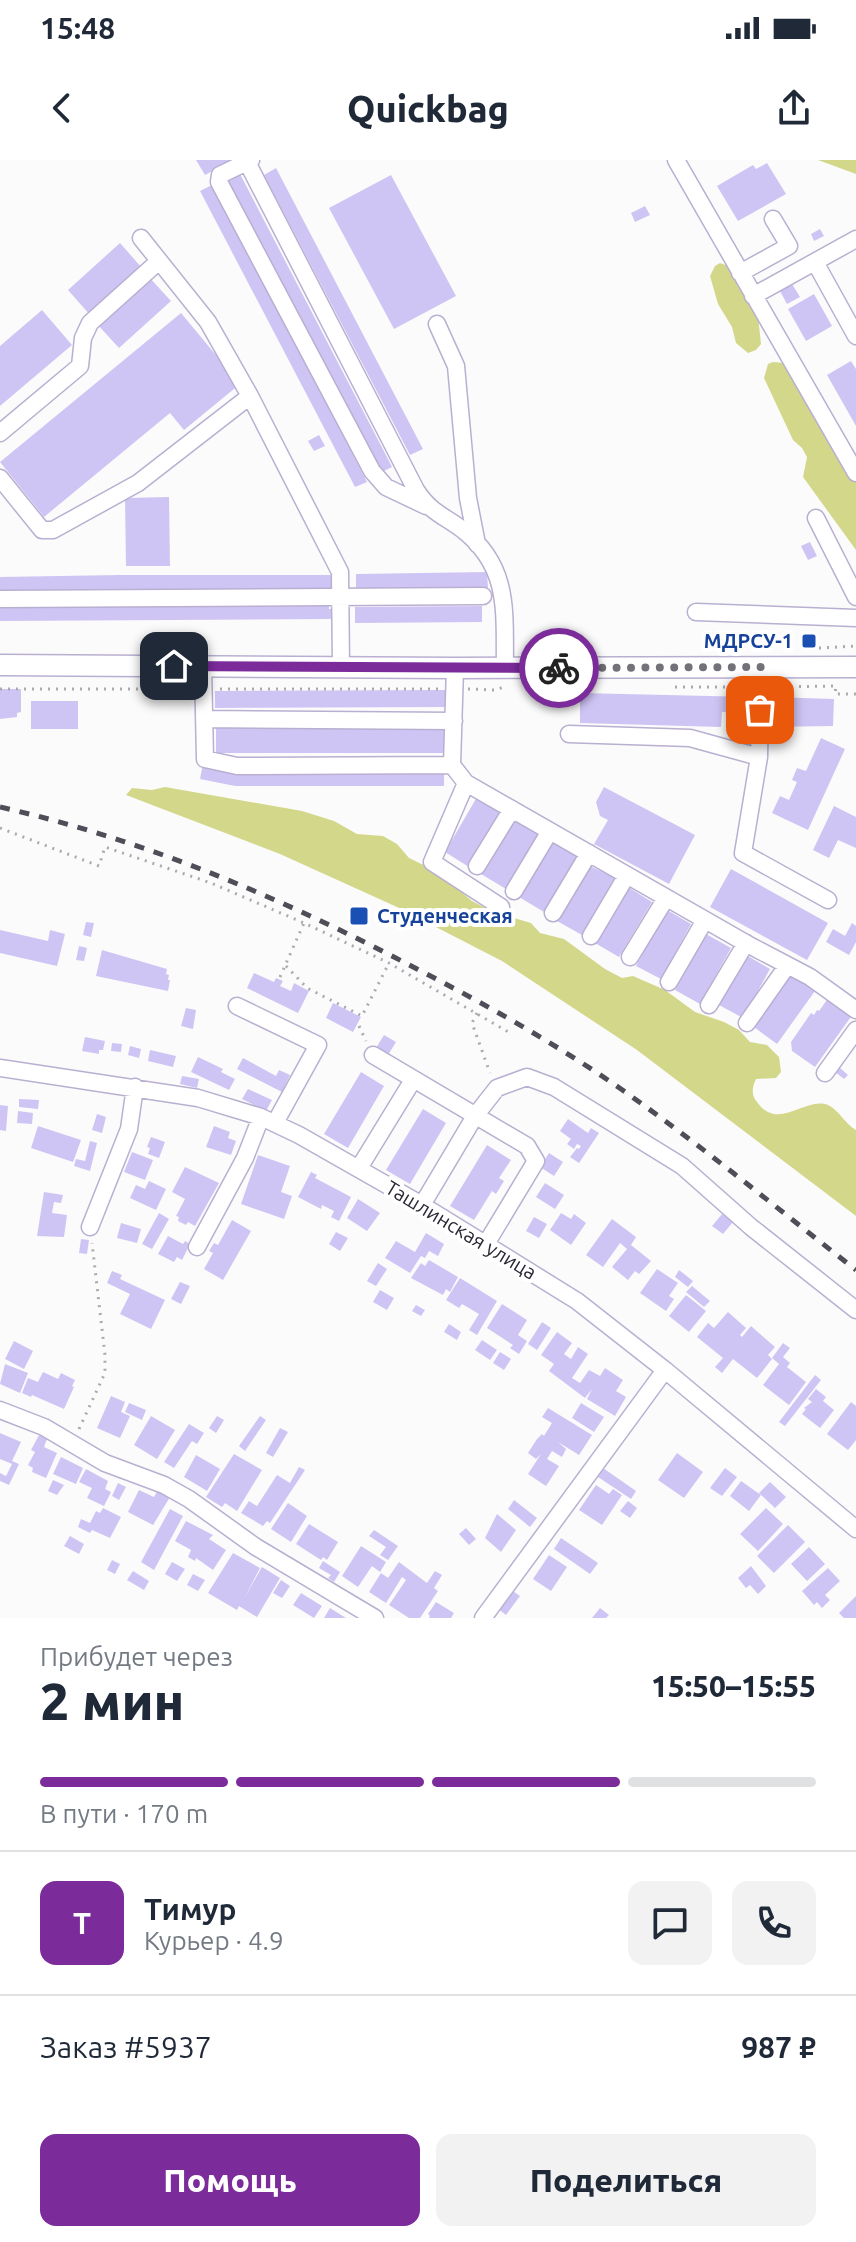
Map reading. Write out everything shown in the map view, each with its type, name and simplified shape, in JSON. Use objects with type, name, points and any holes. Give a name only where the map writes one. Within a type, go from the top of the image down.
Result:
[{"type":"main road","points":[[0,665],[341,667],[455,678],[761,677],[856,667]]},
{"type":"street","points":[[676,160],[856,473]]},
{"type":"street","points":[[427,507],[249,161],[220,175],[219,182],[372,471],[386,487],[427,507],[463,531],[487,553],[498,574],[504,619],[505,677]]},
{"type":"street","points":[[740,273],[789,246],[773,219]]},
{"type":"street","points":[[141,238],[208,322],[250,396],[340,572],[341,667]]},
{"type":"street","points":[[753,296],[856,239]]},
{"type":"street","points":[[0,433],[80,366],[83,338],[90,323],[159,261]]},
{"type":"street","points":[[815,262],[856,336]]},
{"type":"street","points":[[437,324],[456,366],[468,498],[477,544]]},
{"type":"street","points":[[0,478],[42,530],[53,530],[138,483],[250,396]]},
{"type":"street","points":[[816,518],[856,597]]},
{"type":"street","points":[[0,599],[483,596]]},
{"type":"street","points":[[696,612],[856,618]]},
{"type":"street","points":[[203,666],[205,759],[237,766],[452,765]]},
{"type":"street","points":[[761,677],[759,757],[743,853],[828,900]]},
{"type":"street","points":[[455,678],[452,765],[466,783],[810,977],[856,1010]]},
{"type":"street","points":[[204,719],[454,721]]},
{"type":"street","points":[[569,734],[690,738],[759,757]]},
{"type":"street","points":[[466,783],[432,862],[501,907]]},
{"type":"street","points":[[477,866],[512,809]]},
{"type":"street","points":[[514,891],[550,831]]},
{"type":"street","points":[[553,913],[589,853]]},
{"type":"street","points":[[591,936],[627,875]]},
{"type":"street","points":[[630,957],[666,898]]},
{"type":"street","points":[[669,982],[705,920]]},
{"type":"street","points":[[709,1005],[746,943]]},
{"type":"street","points":[[747,1023],[787,966]]},
{"type":"street","points":[[197,1247],[245,1158],[318,1045],[237,1006]]},
{"type":"street","points":[[825,1073],[856,1030]]},
{"type":"street","points":[[373,1055],[527,1146],[536,1161],[486,1244]]},
{"type":"street","name":"Ташлинская улица","points":[[0,1068],[198,1098],[268,1120],[359,1168],[577,1301],[856,1529]]},
{"type":"street","points":[[422,1205],[475,1116],[497,1088],[527,1077],[554,1087],[669,1158],[856,1310]]},
{"type":"street","points":[[359,1168],[413,1080]]},
{"type":"street","points":[[90,1227],[129,1129],[135,1087]]},
{"type":"street","points":[[483,1618],[665,1370]]},
{"type":"street","points":[[0,1410],[44,1427],[105,1463],[164,1485],[256,1547],[375,1618]]},
{"type":"path","points":[[807,649],[856,646]]},
{"type":"path","points":[[0,689],[204,689],[455,678],[495,690],[505,677]]},
{"type":"path","points":[[665,687],[761,677],[836,686],[835,694],[856,694]]},
{"type":"path","points":[[0,828],[99,866],[105,847],[211,883],[389,963],[510,1033]]},
{"type":"path","points":[[280,977],[304,923]]},
{"type":"path","points":[[286,966],[307,988],[362,1016],[389,963]]},
{"type":"path","points":[[477,1013],[472,1023],[497,1088]]},
{"type":"path","points":[[72,1444],[105,1373],[90,1227]]},
{"type":"green space","points":[[818,160],[856,160],[856,174]]},
{"type":"green space","points":[[720,263],[728,266],[758,316],[761,344],[748,353],[736,343],[732,327],[718,304],[710,276]]},
{"type":"green space","points":[[784,363],[856,482],[856,550],[803,477],[807,457],[793,440],[764,378],[768,364]]},
{"type":"green space","points":[[165,787],[302,811],[334,821],[357,834],[383,836],[397,844],[409,858],[438,872],[472,901],[493,912],[531,923],[540,933],[564,939],[622,978],[633,976],[665,990],[695,1012],[739,1030],[750,1042],[767,1045],[779,1057],[781,1072],[776,1078],[756,1079],[754,1097],[765,1110],[783,1114],[810,1105],[828,1105],[856,1130],[856,1216],[637,1050],[502,961],[397,907],[280,854],[126,795],[132,788],[152,790]]},
{"type":"building","points":[[196,160],[233,160],[205,175]]},
{"type":"building","points":[[767,163],[786,194],[738,221],[717,186],[753,165],[756,169]]},
{"type":"building","points":[[276,168],[423,449],[410,455],[264,175]]},
{"type":"building","points":[[239,172],[392,467],[380,473],[227,179]]},
{"type":"building","points":[[391,175],[456,296],[394,329],[329,208]]},
{"type":"building","points":[[212,185],[367,482],[355,487],[200,191]]},
{"type":"building","points":[[645,206],[650,215],[635,222],[631,213]]},
{"type":"building","points":[[820,229],[824,236],[814,241],[811,234]]},
{"type":"building","points":[[120,243],[142,268],[90,315],[68,290]]},
{"type":"building","points":[[149,277],[171,301],[119,348],[97,324]]},
{"type":"building","points":[[792,284],[800,297],[787,304],[780,291]]},
{"type":"building","points":[[814,294],[832,326],[806,341],[788,309]]},
{"type":"building","points":[[42,310],[72,345],[0,406],[0,346]]},
{"type":"building","points":[[181,313],[240,384],[184,430],[170,413],[44,517],[0,462]]},
{"type":"building","points":[[851,361],[856,369],[856,426],[827,375]]},
{"type":"building","points":[[319,435],[325,446],[314,451],[308,441]]},
{"type":"building","points":[[169,497],[170,566],[126,566],[125,498]]},
{"type":"building","points":[[810,542],[817,556],[808,560],[801,546]]},
{"type":"building","points":[[487,572],[488,588],[356,590],[356,574]]},
{"type":"building","points":[[332,575],[332,591],[0,591],[0,577]]},
{"type":"building","points":[[329,605],[329,609],[334,609],[332,619],[0,621],[0,607]]},
{"type":"building","points":[[482,606],[482,622],[355,623],[355,607]]},
{"type":"building","points":[[0,689],[21,689],[21,712],[17,713],[17,717],[0,719]]},
{"type":"building","points":[[445,690],[445,707],[215,708],[215,691]]},
{"type":"building","points":[[580,693],[753,697],[752,713],[722,712],[721,727],[580,723]]},
{"type":"building","points":[[771,697],[834,699],[833,726],[770,727]]},
{"type":"building","points":[[31,701],[78,701],[78,729],[31,729]]},
{"type":"building","points":[[445,723],[445,753],[216,753],[216,724]]},
{"type":"building","points":[[821,738],[845,749],[808,830],[772,813],[780,796],[789,800],[797,782],[792,780],[797,768],[806,771]]},
{"type":"building","points":[[203,763],[444,770],[444,786],[235,786],[200,779]]},
{"type":"building","points":[[604,787],[695,835],[669,884],[594,844],[608,820],[600,816],[596,802]]},
{"type":"building","points":[[477,797],[502,811],[469,867],[445,852]]},
{"type":"building","points":[[834,806],[856,817],[856,848],[838,840],[829,858],[813,850]]},
{"type":"building","points":[[513,820],[538,834],[506,889],[481,874]]},
{"type":"building","points":[[552,842],[577,857],[544,912],[519,897]]},
{"type":"building","points":[[590,866],[615,878],[582,935],[557,921]]},
{"type":"building","points":[[731,869],[828,923],[807,960],[710,907]]},
{"type":"building","points":[[628,887],[652,902],[619,957],[595,943]]},
{"type":"building","points":[[667,910],[691,924],[661,979],[636,966]]},
{"type":"building","points":[[86,922],[94,923],[91,937],[83,935]]},
{"type":"building","points":[[852,923],[856,926],[856,942],[849,955],[826,942],[833,929],[845,936]]},
{"type":"building","points":[[0,930],[48,941],[50,930],[65,934],[57,966],[0,953]]},
{"type":"building","points":[[706,934],[731,948],[700,1004],[675,990]]},
{"type":"building","points":[[79,946],[87,948],[84,961],[76,960]]},
{"type":"building","points":[[102,950],[167,969],[170,980],[168,991],[96,976]]},
{"type":"building","points":[[746,955],[770,969],[743,1018],[719,1005]]},
{"type":"building","points":[[254,973],[274,982],[276,978],[283,981],[280,986],[291,991],[294,983],[309,991],[298,1013],[247,988]]},
{"type":"building","points":[[792,974],[815,991],[777,1044],[754,1027]]},
{"type":"building","points":[[829,997],[853,1014],[815,1067],[792,1051],[791,1042],[811,1013],[814,1015],[819,1011]]},
{"type":"building","points":[[333,1003],[361,1017],[353,1032],[326,1018]]},
{"type":"building","points":[[186,1008],[196,1010],[193,1029],[181,1026]]},
{"type":"building","points":[[384,1035],[396,1042],[388,1055],[376,1048]]},
{"type":"building","points":[[85,1037],[105,1041],[103,1050],[99,1050],[99,1054],[82,1051]]},
{"type":"building","points":[[112,1043],[122,1044],[121,1052],[111,1051]]},
{"type":"building","points":[[130,1046],[141,1049],[139,1058],[128,1055]]},
{"type":"building","points":[[150,1050],[176,1056],[173,1067],[148,1061]]},
{"type":"building","points":[[198,1057],[223,1069],[221,1072],[235,1079],[229,1090],[191,1072]]},
{"type":"building","points":[[243,1058],[276,1076],[279,1070],[290,1075],[282,1092],[237,1069]]},
{"type":"building","points":[[839,1067],[848,1075],[844,1079],[835,1072]]},
{"type":"building","points":[[361,1072],[384,1086],[348,1148],[324,1134]]},
{"type":"building","points":[[182,1076],[199,1079],[197,1088],[180,1084]]},
{"type":"building","points":[[248,1089],[272,1100],[266,1111],[242,1099]]},
{"type":"building","points":[[19,1099],[39,1100],[38,1109],[19,1107]]},
{"type":"building","points":[[0,1105],[8,1106],[6,1131],[0,1130]]},
{"type":"building","points":[[423,1109],[446,1123],[410,1184],[386,1170]]},
{"type":"building","points":[[18,1111],[33,1113],[32,1124],[17,1123]]},
{"type":"building","points":[[97,1114],[106,1117],[102,1133],[92,1130]]},
{"type":"building","points":[[568,1119],[588,1133],[591,1128],[599,1133],[579,1163],[570,1157],[581,1146],[577,1144],[574,1149],[567,1144],[571,1139],[560,1131]]},
{"type":"building","points":[[38,1126],[81,1140],[73,1162],[31,1148]]},
{"type":"building","points":[[214,1126],[230,1132],[228,1138],[236,1141],[231,1155],[206,1147]]},
{"type":"building","points":[[151,1137],[165,1142],[159,1158],[148,1154]]},
{"type":"building","points":[[90,1141],[97,1143],[90,1171],[74,1166],[76,1159],[85,1161]]},
{"type":"building","points":[[487,1145],[511,1160],[499,1178],[504,1181],[496,1194],[492,1191],[474,1220],[450,1206]]},
{"type":"building","points":[[132,1152],[153,1160],[145,1180],[124,1172]]},
{"type":"building","points":[[549,1153],[563,1162],[554,1176],[540,1167]]},
{"type":"building","points":[[258,1155],[290,1166],[281,1192],[292,1196],[284,1219],[241,1204]]},
{"type":"building","points":[[185,1167],[219,1183],[195,1226],[178,1221],[179,1217],[176,1216],[185,1199],[172,1192]]},
{"type":"building","points":[[311,1172],[317,1175],[315,1178],[351,1197],[339,1221],[331,1217],[334,1211],[322,1205],[321,1209],[298,1197]]},
{"type":"building","points":[[149,1181],[166,1189],[156,1210],[130,1198],[136,1185],[145,1189]]},
{"type":"building","points":[[545,1183],[564,1195],[555,1209],[536,1197]]},
{"type":"building","points":[[44,1192],[63,1195],[61,1203],[54,1202],[52,1213],[67,1215],[64,1237],[37,1236]]},
{"type":"building","points":[[358,1199],[380,1213],[367,1231],[347,1218]]},
{"type":"building","points":[[159,1213],[169,1219],[152,1249],[142,1244]]},
{"type":"building","points":[[561,1213],[571,1219],[574,1214],[586,1223],[571,1245],[550,1230]]},
{"type":"building","points":[[722,1214],[733,1222],[723,1234],[712,1226]]},
{"type":"building","points":[[534,1217],[547,1224],[539,1238],[526,1231]]},
{"type":"building","points":[[612,1219],[636,1237],[631,1245],[651,1261],[639,1274],[635,1271],[628,1280],[612,1267],[627,1249],[620,1243],[603,1267],[586,1255]]},
{"type":"building","points":[[232,1220],[251,1231],[223,1280],[204,1269],[213,1253],[209,1251],[214,1243],[218,1245]]},
{"type":"building","points":[[121,1223],[141,1229],[137,1243],[117,1238]]},
{"type":"building","points":[[336,1232],[348,1238],[340,1251],[329,1244]]},
{"type":"building","points":[[426,1233],[444,1244],[438,1256],[429,1251],[425,1258],[421,1256],[410,1273],[385,1258],[396,1241],[415,1252]]},
{"type":"building","points":[[168,1236],[190,1244],[182,1260],[177,1257],[174,1262],[158,1254]]},
{"type":"building","points":[[81,1239],[89,1240],[87,1254],[79,1253]]},
{"type":"building","points":[[429,1260],[458,1277],[450,1292],[446,1289],[443,1295],[411,1278],[421,1263],[425,1266]]},
{"type":"building","points":[[378,1263],[387,1269],[376,1286],[367,1281]]},
{"type":"building","points":[[657,1269],[678,1283],[669,1296],[674,1299],[666,1311],[640,1293]]},
{"type":"building","points":[[679,1270],[693,1281],[688,1287],[675,1277]]},
{"type":"building","points":[[112,1271],[122,1275],[120,1279],[165,1300],[151,1329],[120,1314],[130,1294],[107,1283]]},
{"type":"building","points":[[460,1278],[497,1301],[477,1335],[469,1330],[479,1314],[462,1304],[459,1308],[446,1300]]},
{"type":"building","points":[[180,1282],[190,1286],[181,1304],[171,1299]]},
{"type":"building","points":[[692,1286],[710,1301],[704,1307],[686,1292]]},
{"type":"building","points":[[380,1290],[394,1298],[387,1310],[373,1302]]},
{"type":"building","points":[[686,1295],[706,1311],[689,1332],[669,1316]]},
{"type":"building","points":[[502,1304],[527,1320],[518,1335],[527,1341],[519,1354],[510,1348],[513,1345],[487,1328]]},
{"type":"building","points":[[416,1305],[425,1310],[421,1316],[412,1311]]},
{"type":"building","points":[[728,1312],[746,1328],[740,1335],[742,1337],[751,1326],[775,1347],[768,1355],[772,1359],[757,1378],[733,1359],[722,1373],[715,1367],[723,1358],[697,1337],[708,1323],[714,1328]]},
{"type":"building","points":[[542,1322],[551,1328],[537,1350],[528,1344]]},
{"type":"building","points":[[449,1324],[461,1332],[457,1340],[444,1332]]},
{"type":"building","points":[[557,1332],[572,1343],[564,1354],[571,1359],[578,1347],[588,1354],[572,1378],[580,1383],[589,1370],[600,1376],[605,1368],[623,1380],[616,1391],[626,1397],[615,1416],[587,1399],[592,1389],[585,1398],[549,1371],[554,1364],[541,1355]]},
{"type":"building","points":[[482,1340],[497,1350],[490,1360],[475,1350]]},
{"type":"building","points":[[14,1341],[33,1351],[24,1369],[5,1359]]},
{"type":"building","points":[[783,1343],[790,1348],[783,1357],[790,1363],[787,1367],[806,1382],[789,1405],[763,1385],[779,1364],[772,1358]]},
{"type":"building","points":[[500,1352],[511,1359],[504,1370],[493,1363]]},
{"type":"building","points":[[5,1364],[28,1373],[20,1393],[0,1384]]},
{"type":"building","points":[[43,1372],[58,1379],[61,1373],[75,1380],[64,1409],[22,1393],[28,1378],[38,1382]]},
{"type":"building","points":[[815,1375],[821,1380],[785,1426],[779,1422]]},
{"type":"building","points":[[816,1389],[826,1397],[823,1401],[834,1410],[820,1428],[802,1414],[812,1402],[808,1399]]},
{"type":"building","points":[[111,1396],[125,1402],[121,1412],[130,1416],[120,1438],[97,1428]]},
{"type":"building","points":[[851,1402],[856,1406],[856,1440],[848,1450],[827,1434]]},
{"type":"building","points":[[129,1403],[146,1410],[142,1420],[125,1412]]},
{"type":"building","points":[[581,1403],[604,1417],[594,1432],[572,1418]]},
{"type":"building","points":[[548,1408],[592,1435],[579,1455],[558,1442],[566,1449],[562,1457],[552,1451],[547,1459],[559,1466],[546,1486],[528,1474],[541,1454],[536,1459],[528,1453],[552,1423],[542,1417]]},
{"type":"building","points":[[151,1416],[175,1430],[157,1459],[134,1445]]},
{"type":"building","points":[[217,1416],[224,1420],[216,1433],[209,1428]]},
{"type":"building","points":[[260,1416],[266,1420],[245,1451],[239,1446]]},
{"type":"building","points":[[189,1424],[204,1433],[197,1444],[192,1441],[174,1468],[164,1462]]},
{"type":"building","points":[[280,1428],[288,1432],[273,1457],[266,1453]]},
{"type":"building","points":[[0,1433],[21,1442],[12,1461],[19,1464],[9,1485],[0,1481],[0,1473],[6,1476],[12,1464],[0,1459]]},
{"type":"building","points":[[39,1435],[47,1439],[44,1447],[57,1453],[46,1478],[32,1472],[33,1468],[28,1465]]},
{"type":"building","points":[[677,1453],[703,1472],[684,1498],[658,1480]]},
{"type":"building","points":[[234,1454],[262,1470],[237,1511],[225,1503],[222,1507],[206,1497]]},
{"type":"building","points":[[196,1455],[220,1469],[207,1491],[184,1477]]},
{"type":"building","points":[[61,1457],[83,1468],[76,1484],[53,1474]]},
{"type":"building","points":[[299,1467],[305,1470],[270,1523],[267,1521],[263,1526],[241,1513],[249,1501],[257,1506],[277,1475],[290,1483]]},
{"type":"building","points":[[603,1468],[636,1491],[631,1499],[598,1477]]},
{"type":"building","points":[[725,1468],[737,1477],[722,1496],[710,1488]]},
{"type":"building","points":[[86,1469],[108,1481],[105,1489],[111,1492],[104,1506],[87,1498],[92,1488],[79,1482]]},
{"type":"building","points":[[53,1480],[64,1485],[57,1495],[48,1491]]},
{"type":"building","points":[[741,1481],[761,1495],[749,1511],[730,1496]]},
{"type":"building","points":[[770,1482],[786,1497],[775,1508],[759,1493]]},
{"type":"building","points":[[118,1483],[126,1487],[119,1500],[112,1496]]},
{"type":"building","points":[[596,1485],[609,1494],[613,1489],[622,1495],[602,1525],[579,1510]]},
{"type":"building","points":[[139,1490],[154,1497],[158,1490],[170,1497],[153,1525],[128,1512]]},
{"type":"building","points":[[514,1500],[537,1518],[530,1527],[508,1509]]},
{"type":"building","points":[[628,1501],[637,1508],[630,1518],[620,1511]]},
{"type":"building","points":[[288,1503],[307,1516],[291,1542],[271,1529]]},
{"type":"building","points":[[103,1508],[121,1517],[110,1538],[78,1527],[81,1519],[90,1523],[96,1511],[100,1513]]},
{"type":"building","points":[[766,1508],[783,1524],[758,1551],[740,1534]]},
{"type":"building","points":[[170,1509],[183,1516],[154,1570],[141,1562]]},
{"type":"building","points":[[497,1514],[516,1530],[501,1552],[485,1538]]},
{"type":"building","points":[[186,1521],[213,1535],[209,1539],[226,1550],[213,1570],[196,1558],[195,1561],[188,1557],[191,1550],[175,1541]]},
{"type":"building","points":[[309,1524],[338,1542],[327,1560],[323,1557],[321,1560],[296,1544]]},
{"type":"building","points":[[788,1525],[805,1542],[774,1573],[757,1556]]},
{"type":"building","points":[[466,1528],[476,1539],[469,1545],[459,1534]]},
{"type":"building","points":[[374,1530],[398,1546],[388,1560],[380,1555],[386,1547],[369,1536]]},
{"type":"building","points":[[70,1536],[84,1544],[79,1554],[64,1546]]},
{"type":"building","points":[[561,1538],[598,1563],[590,1574],[554,1549]]},
{"type":"building","points":[[361,1546],[386,1562],[380,1572],[372,1566],[358,1587],[342,1576]]},
{"type":"building","points":[[809,1547],[825,1564],[807,1581],[791,1564]]},
{"type":"building","points":[[233,1553],[260,1568],[245,1597],[262,1567],[280,1578],[257,1617],[239,1606],[237,1610],[208,1593]]},
{"type":"building","points":[[549,1555],[567,1567],[551,1591],[533,1579]]},
{"type":"building","points":[[112,1560],[120,1564],[115,1574],[107,1570]]},
{"type":"building","points":[[323,1561],[340,1572],[334,1582],[328,1578],[331,1575],[319,1568]]},
{"type":"building","points":[[172,1562],[185,1569],[177,1581],[165,1574]]},
{"type":"building","points":[[399,1562],[427,1583],[435,1571],[442,1575],[434,1588],[438,1591],[420,1618],[409,1618],[389,1605],[406,1580],[402,1577],[386,1603],[369,1592],[381,1573],[388,1578]]},
{"type":"building","points":[[751,1566],[766,1586],[758,1594],[750,1585],[746,1588],[738,1578]]},
{"type":"building","points":[[828,1568],[840,1581],[825,1595],[830,1600],[822,1608],[817,1602],[814,1605],[802,1591]]},
{"type":"building","points":[[133,1571],[149,1581],[144,1590],[127,1580]]},
{"type":"building","points":[[193,1574],[205,1580],[198,1591],[187,1585]]},
{"type":"building","points":[[281,1580],[290,1586],[282,1598],[273,1593]]},
{"type":"building","points":[[510,1589],[520,1596],[506,1615],[497,1608]]},
{"type":"building","points":[[301,1593],[322,1606],[314,1618],[293,1605]]},
{"type":"building","points":[[856,1596],[856,1618],[844,1618],[839,1613]]},
{"type":"building","points":[[436,1602],[454,1613],[451,1618],[429,1618],[428,1614]]},
{"type":"building","points":[[330,1608],[346,1618],[324,1618]]},
{"type":"building","points":[[600,1608],[609,1615],[606,1618],[592,1618]]},
{"type":"railway","points":[[0,807],[108,836],[213,874],[367,943],[469,997],[621,1089],[856,1270]]},
{"type":"way so far","points":[[559,668],[761,667],[760,710]]},
{"type":"place","name":"МДРСУ-1","points":[[809,641]]},
{"type":"place","name":"Студенческая","points":[[359,916]]},
{"type":"route","points":[[174,666],[559,668]]}]
